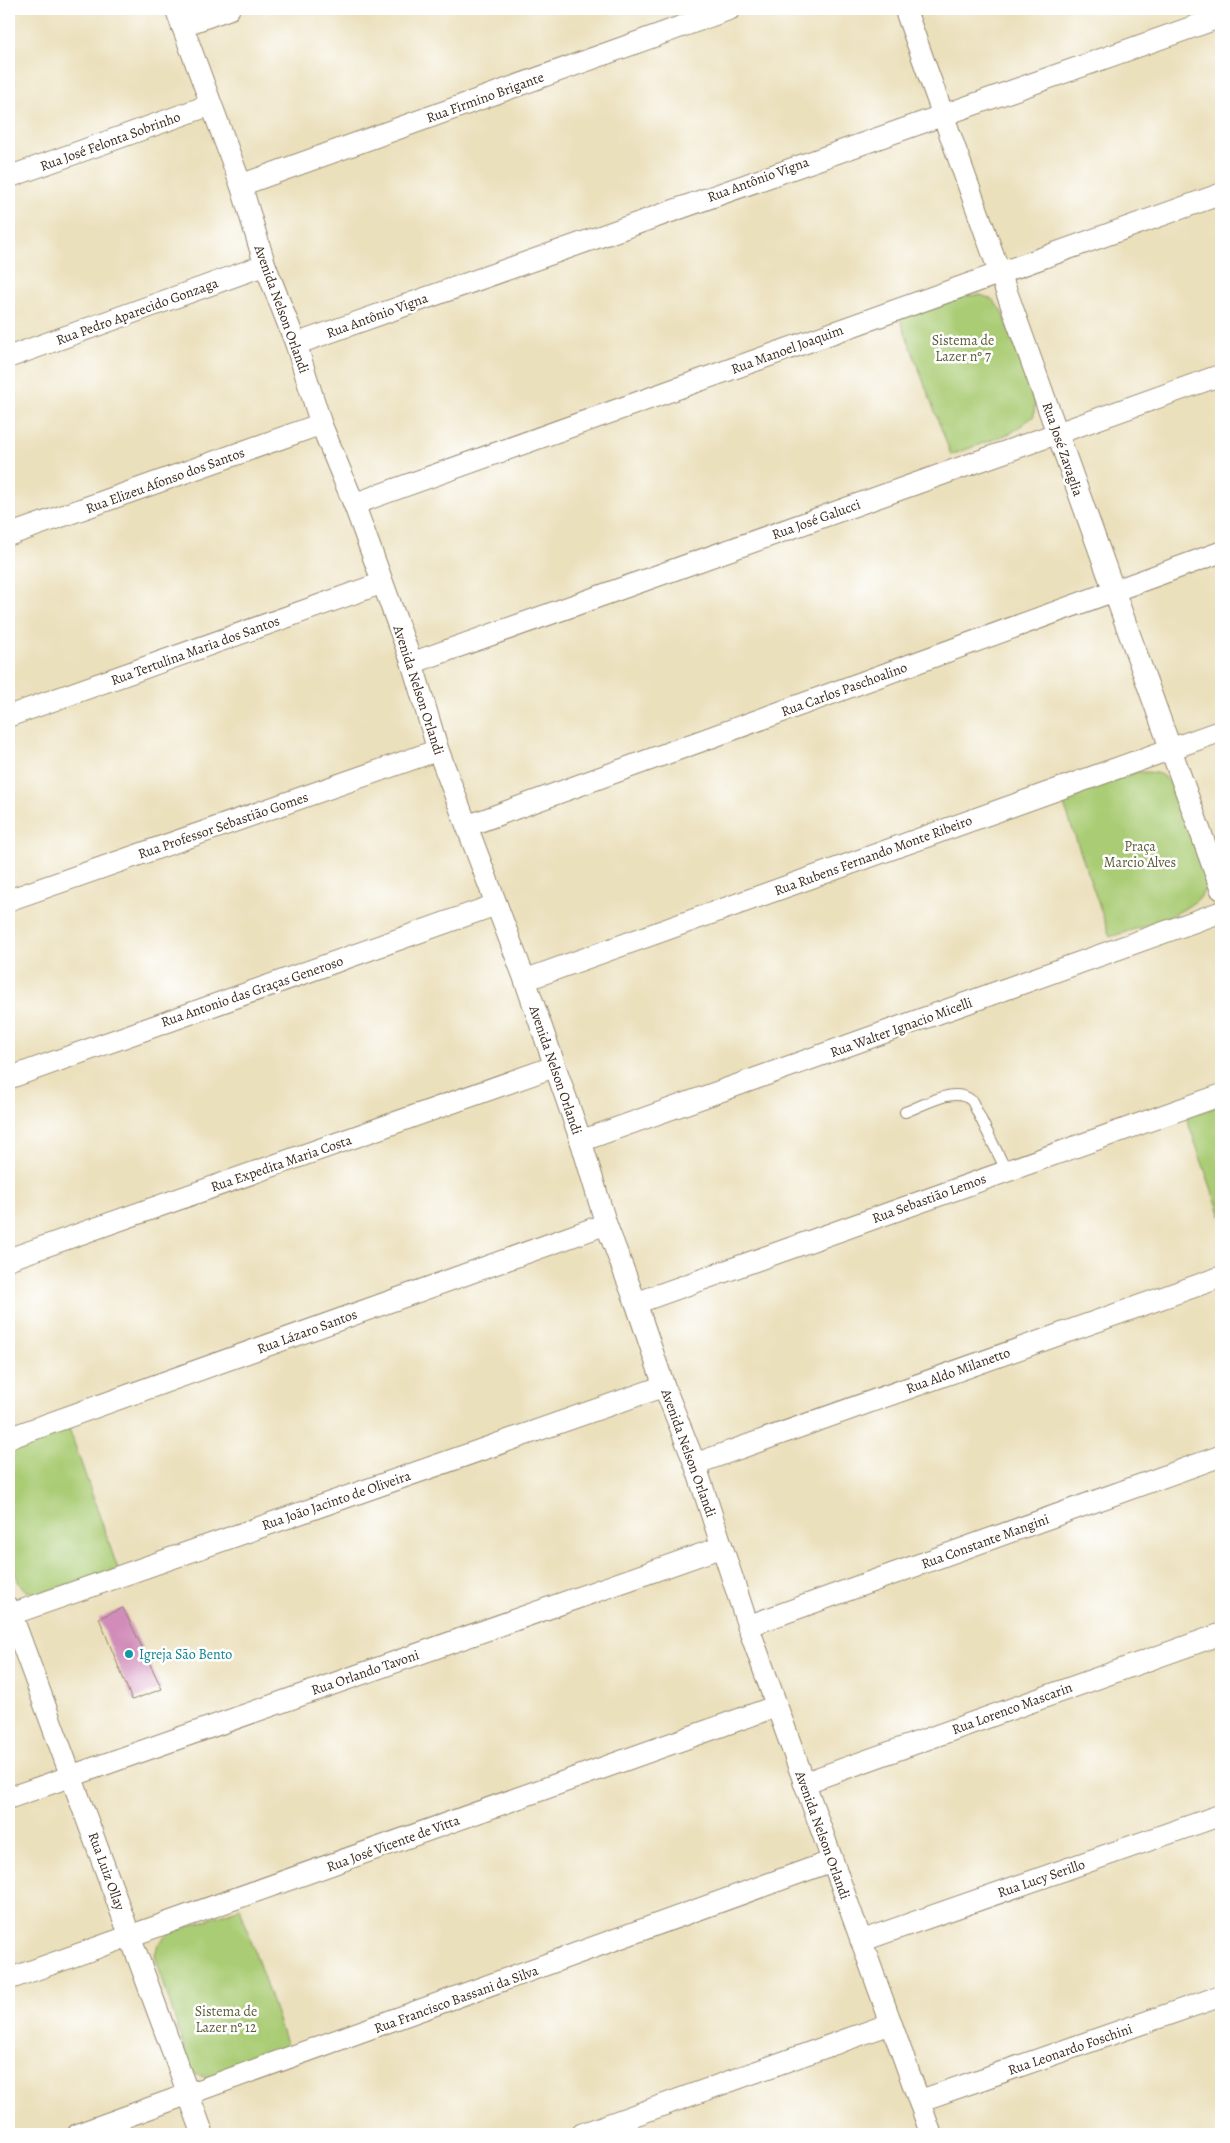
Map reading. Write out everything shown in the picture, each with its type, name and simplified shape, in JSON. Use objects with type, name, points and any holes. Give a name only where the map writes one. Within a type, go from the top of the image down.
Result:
[{"type":"street","points":[[179,17],[230,9]]},
{"type":"street","name":"Rua Firmino Brigante","points":[[241,185],[730,9]]},
{"type":"street","name":"Rua José Zavaglia","points":[[904,9],[944,113],[1113,591],[1172,748],[1221,889]]},
{"type":"street","name":"Avenida Nelson Orlandi","points":[[179,17],[241,185],[265,265],[296,344],[321,424],[354,504],[412,663],[438,750],[495,905],[525,980],[553,1066],[581,1141],[606,1224],[636,1303],[664,1386],[695,1464],[748,1626],[931,2134]]},
{"type":"street","name":"Rua Antônio Vigna","points":[[296,344],[944,113],[1221,17]]},
{"type":"street","name":"Rua José Felonta Sobrinho","points":[[9,177],[210,105]]},
{"type":"street","name":"Rua Manoel Joaquim","points":[[354,504],[1221,194]]},
{"type":"street","name":"Rua Pedro Aparecido Gonzaga","points":[[9,357],[265,265]]},
{"type":"street","name":"Rua José Galucci","points":[[412,663],[1221,375]]},
{"type":"street","name":"Rua Elizeu Afonso dos Santos","points":[[9,535],[321,424]]},
{"type":"street","name":"Rua Carlos Paschoalino","points":[[467,826],[1221,552]]},
{"type":"street","name":"Rua Tertulina Maria dos Santos","points":[[9,716],[382,583]]},
{"type":"street","name":"Rua Rubens Fernando Monte Ribeiro","points":[[525,980],[1221,731]]},
{"type":"street","name":"Rua Professor Sebastião Gomes","points":[[9,900],[438,750]]},
{"type":"street","name":"Rua Antonio das Graças Generoso","points":[[9,1078],[495,905]]},
{"type":"street","name":"Rua Walter Ignacio Micelli","points":[[581,1141],[1221,912]]},
{"type":"street","name":"Rua Expedita Maria Costa","points":[[9,1259],[553,1066]]},
{"type":"street","name":"Rua Sebastião Lemos","points":[[636,1303],[1221,1095]]},
{"type":"street","name":"Rua Lázaro Santos","points":[[9,1438],[606,1224]]},
{"type":"street","name":"Rua Aldo Milanetto","points":[[695,1464],[1221,1277]]},
{"type":"street","name":"Rua João Jacinto de Oliveira","points":[[9,1612],[664,1386]]},
{"type":"street","name":"Rua Constante Mangini","points":[[748,1626],[1221,1456]]},
{"type":"street","name":"Rua Orlando Tavoni","points":[[9,1798],[722,1547]]},
{"type":"street","name":"Rua Luiz Ollay","points":[[9,1612],[72,1775],[203,2134]]},
{"type":"street","name":"Rua Lorenco Mascarin","points":[[804,1783],[1221,1634]]},
{"type":"street","name":"Rua José Vicente de Vitta","points":[[9,1979],[777,1706]]},
{"type":"street","name":"Rua Lucy Serillo","points":[[861,1942],[1221,1815]]},
{"type":"street","name":"Rua Francisco Bassani da Silva","points":[[78,2134],[832,1861]]},
{"type":"street","name":"Rua Leonardo Foschini","points":[[919,2101],[1221,1996]]},
{"type":"street","points":[[582,2134],[890,2024]]},
{"type":"lane","points":[[905,1112],[955,1093],[966,1094],[972,1101],[1006,1170]]},
{"type":"green space","name":"Sistema de Lazer nº 7","points":[[981,295],[993,300],[1003,313],[1035,403],[1034,416],[1011,433],[951,455],[900,319],[964,296]]},
{"type":"green space","name":"Praça Marcio Alves","points":[[1137,772],[1160,774],[1176,790],[1200,851],[1208,880],[1204,891],[1183,910],[1110,937],[1062,799]]},
{"type":"green space","points":[[1221,1105],[1221,1216],[1186,1117]]},
{"type":"green space","points":[[69,1428],[118,1569],[39,1594],[26,1591],[19,1583],[9,1557],[9,1449]]},
{"type":"green space","name":"Sistema de Lazer nº 12","points":[[240,1908],[289,2052],[212,2079],[194,2074],[190,2068],[155,1955],[158,1944],[170,1933]]},
{"type":"building","name":"Igreja São Bento","points":[[123,1608],[162,1689],[132,1700],[99,1618]]},
{"type":"place","name":"Igreja São Bento","points":[[129,1654]]}]
